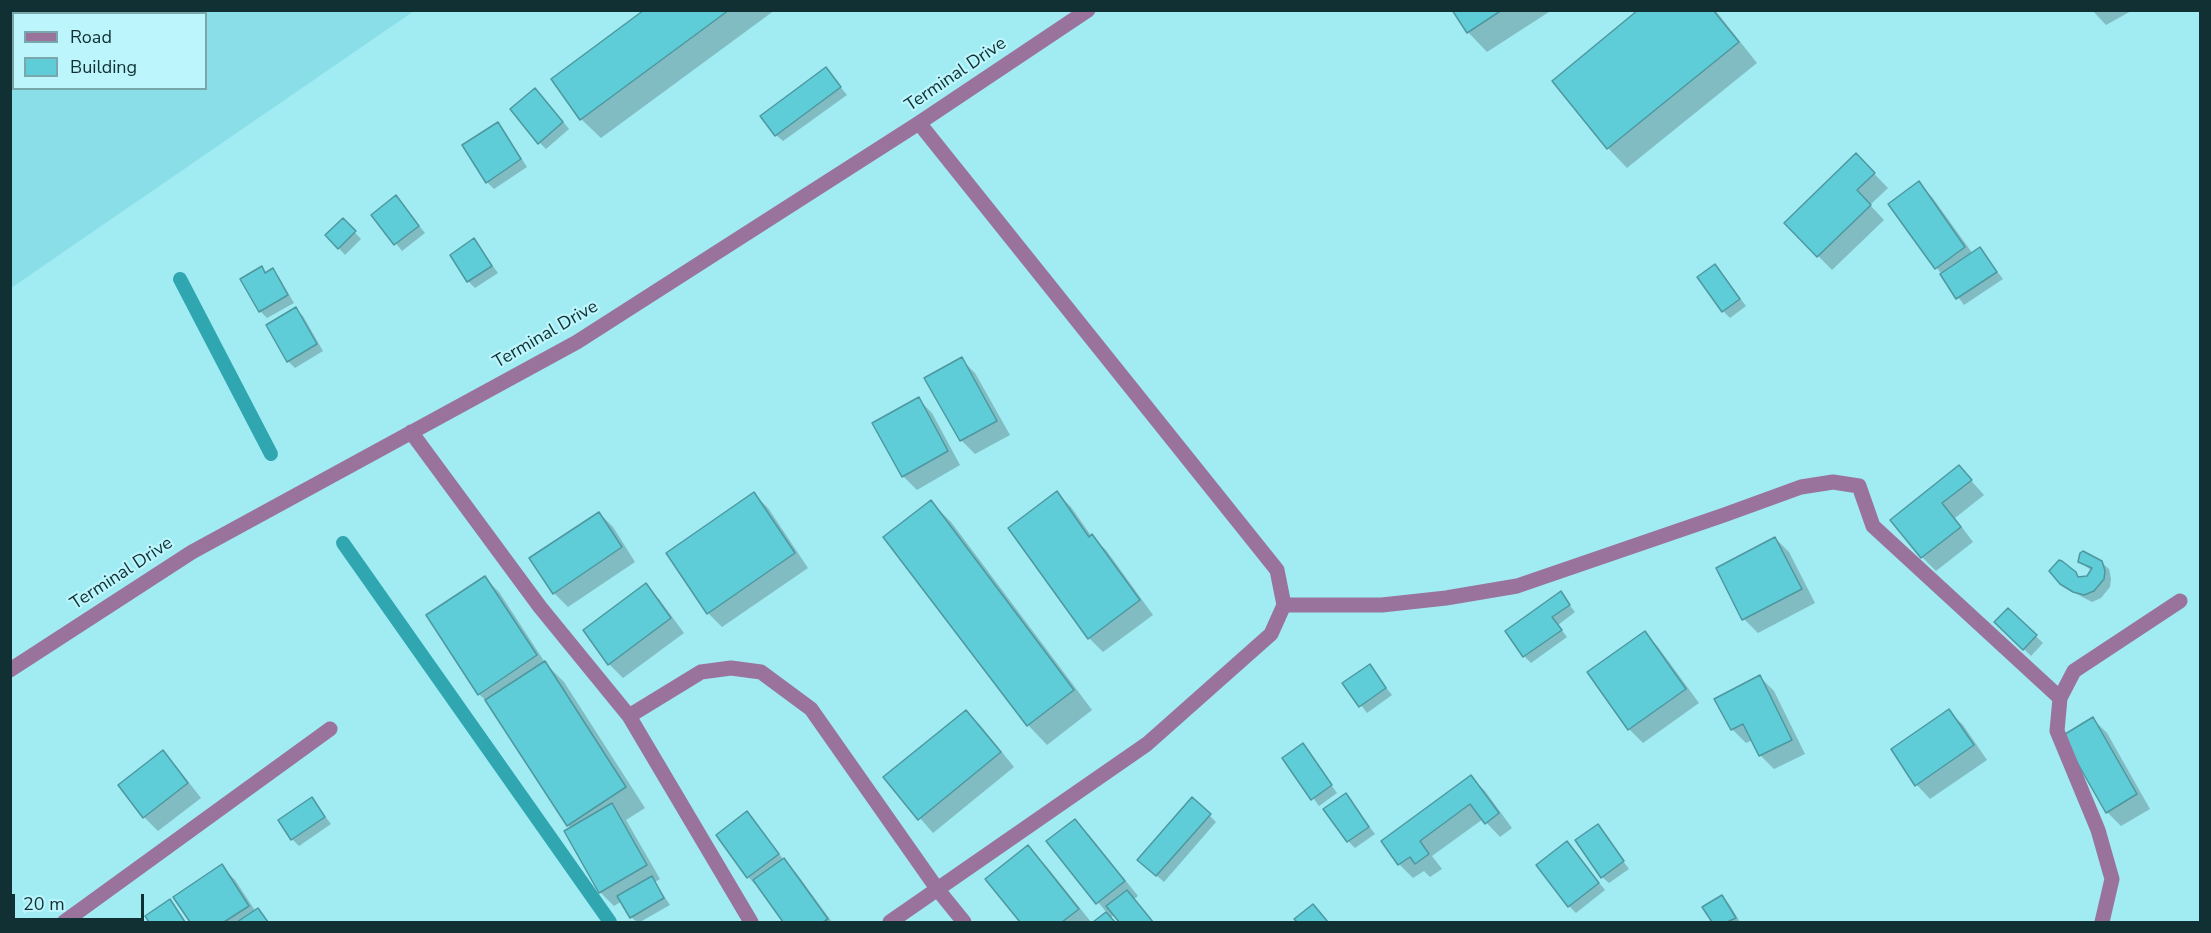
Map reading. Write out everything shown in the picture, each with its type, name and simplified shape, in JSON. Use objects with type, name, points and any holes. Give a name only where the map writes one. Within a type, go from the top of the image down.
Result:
[{"type":"street","name":"Terminal Drive","points":[[10,670],[192,552],[577,342],[919,123],[1088,10]]},
{"type":"street","points":[[890,922],[1148,744],[1271,634],[1284,604],[1277,570],[919,123]]},
{"type":"street","points":[[411,432],[540,607],[629,716],[751,922]]},
{"type":"street","points":[[1284,604],[1382,605],[1446,598],[1517,586],[1801,487],[1833,482],[1859,486],[1873,526],[2060,698]]},
{"type":"street","points":[[2102,922],[2112,879],[2098,830],[2057,731],[2060,698],[2074,671],[2180,600]]},
{"type":"street","points":[[629,716],[701,672],[731,668],[760,672],[811,709],[938,890],[964,922]]},
{"type":"street","points":[[64,922],[330,729]]},
{"type":"shaded area","points":[[11,10],[414,11],[11,288]]},
{"type":"building","points":[[644,10],[729,10],[580,120],[551,79]]},
{"type":"building","points":[[1452,10],[1502,10],[1467,33]]},
{"type":"building","points":[[1638,10],[1713,10],[1739,42],[1607,149],[1552,81]]},
{"type":"building","points":[[826,67],[841,87],[775,136],[760,116]]},
{"type":"building","points":[[535,88],[563,122],[538,144],[510,109]]},
{"type":"building","points":[[498,122],[521,159],[486,183],[462,145]]},
{"type":"building","points":[[1856,153],[1875,173],[1857,190],[1871,205],[1817,257],[1784,223]]},
{"type":"building","points":[[1919,181],[1965,247],[1935,269],[1888,204]]},
{"type":"building","points":[[396,195],[419,226],[394,245],[371,215]]},
{"type":"building","points":[[343,218],[356,231],[338,249],[325,235]]},
{"type":"building","points":[[474,238],[492,266],[467,282],[450,255]]},
{"type":"building","points":[[1980,247],[1997,272],[1956,299],[1940,274]]},
{"type":"building","points":[[1715,264],[1740,299],[1722,312],[1697,277]]},
{"type":"building","points":[[262,266],[265,273],[273,268],[288,295],[259,312],[240,279]]},
{"type":"building","points":[[296,307],[317,344],[287,362],[266,325]]},
{"type":"building","points":[[962,357],[997,421],[960,441],[924,378]]},
{"type":"building","points":[[919,397],[948,451],[902,477],[872,423]]},
{"type":"building","points":[[1959,465],[1972,480],[1942,503],[1961,527],[1921,558],[1890,520]]},
{"type":"building","points":[[1057,491],[1089,537],[1092,534],[1140,600],[1088,639],[1008,528]]},
{"type":"building","points":[[754,492],[795,553],[707,614],[666,553]]},
{"type":"building","points":[[931,500],[1074,690],[1027,726],[883,537]]},
{"type":"building","points":[[599,512],[622,547],[553,594],[529,558]]},
{"type":"building","points":[[1775,537],[1802,589],[1742,620],[1716,568]]},
{"type":"building","points":[[2083,551],[2102,561],[2105,571],[2104,579],[2094,591],[2084,595],[2073,592],[2060,584],[2049,571],[2059,560],[2076,572],[2078,577],[2087,576],[2092,568],[2078,562],[2080,553]]},
{"type":"building","points":[[485,576],[537,655],[478,695],[426,615]]},
{"type":"building","points":[[646,583],[671,618],[608,665],[583,630]]},
{"type":"building","points":[[1561,591],[1570,605],[1552,617],[1562,630],[1523,657],[1505,631]]},
{"type":"building","points":[[2008,608],[2037,635],[2023,650],[1994,622]]},
{"type":"building","points":[[1645,631],[1686,689],[1628,730],[1587,672]]},
{"type":"building","points":[[545,661],[626,787],[567,826],[485,700]]},
{"type":"building","points":[[1370,664],[1386,688],[1359,707],[1342,683]]},
{"type":"building","points":[[1760,675],[1792,740],[1759,756],[1743,724],[1731,730],[1714,699]]},
{"type":"building","points":[[1949,709],[1974,745],[1915,786],[1891,749]]},
{"type":"building","points":[[966,710],[1001,752],[918,820],[883,777]]},
{"type":"building","points":[[2093,717],[2137,794],[2106,813],[2062,736]]},
{"type":"building","points":[[1303,743],[1332,785],[1311,800],[1282,758]]},
{"type":"building","points":[[163,750],[188,783],[143,818],[118,785]]},
{"type":"building","points":[[1471,775],[1499,813],[1485,824],[1470,804],[1420,841],[1429,854],[1415,864],[1410,857],[1398,865],[1381,841]]},
{"type":"building","points":[[1346,793],[1369,827],[1347,842],[1323,809]]},
{"type":"building","points":[[312,797],[325,817],[291,840],[278,820]]},
{"type":"building","points":[[1192,797],[1211,814],[1156,876],[1137,860]]},
{"type":"building","points":[[612,803],[647,865],[599,893],[564,831]]},
{"type":"building","points":[[747,811],[779,854],[747,878],[716,835]]},
{"type":"building","points":[[1075,819],[1125,881],[1096,904],[1046,841]]},
{"type":"building","points":[[1598,824],[1624,861],[1601,878],[1575,840]]},
{"type":"building","points":[[1567,841],[1599,883],[1568,907],[1536,865]]},
{"type":"building","points":[[1028,845],[1079,909],[1062,922],[1020,922],[985,879]]},
{"type":"building","points":[[784,858],[828,919],[823,922],[783,922],[753,880]]},
{"type":"building","points":[[222,864],[249,906],[224,922],[190,922],[173,897]]},
{"type":"building","points":[[652,876],[664,898],[630,918],[617,896]]},
{"type":"building","points":[[1127,890],[1153,922],[1119,922],[1106,906]]},
{"type":"building","points":[[1722,895],[1736,918],[1727,922],[1712,922],[1702,907]]},
{"type":"building","points":[[170,899],[185,922],[149,922],[145,916]]},
{"type":"building","points":[[1313,904],[1328,922],[1297,922],[1294,919]]},
{"type":"building","points":[[258,908],[268,922],[237,922]]},
{"type":"building","points":[[1106,912],[1115,922],[1093,922]]},
{"type":"waterway","points":[[180,279],[271,454]]},
{"type":"waterway","points":[[343,543],[610,922]]}]
